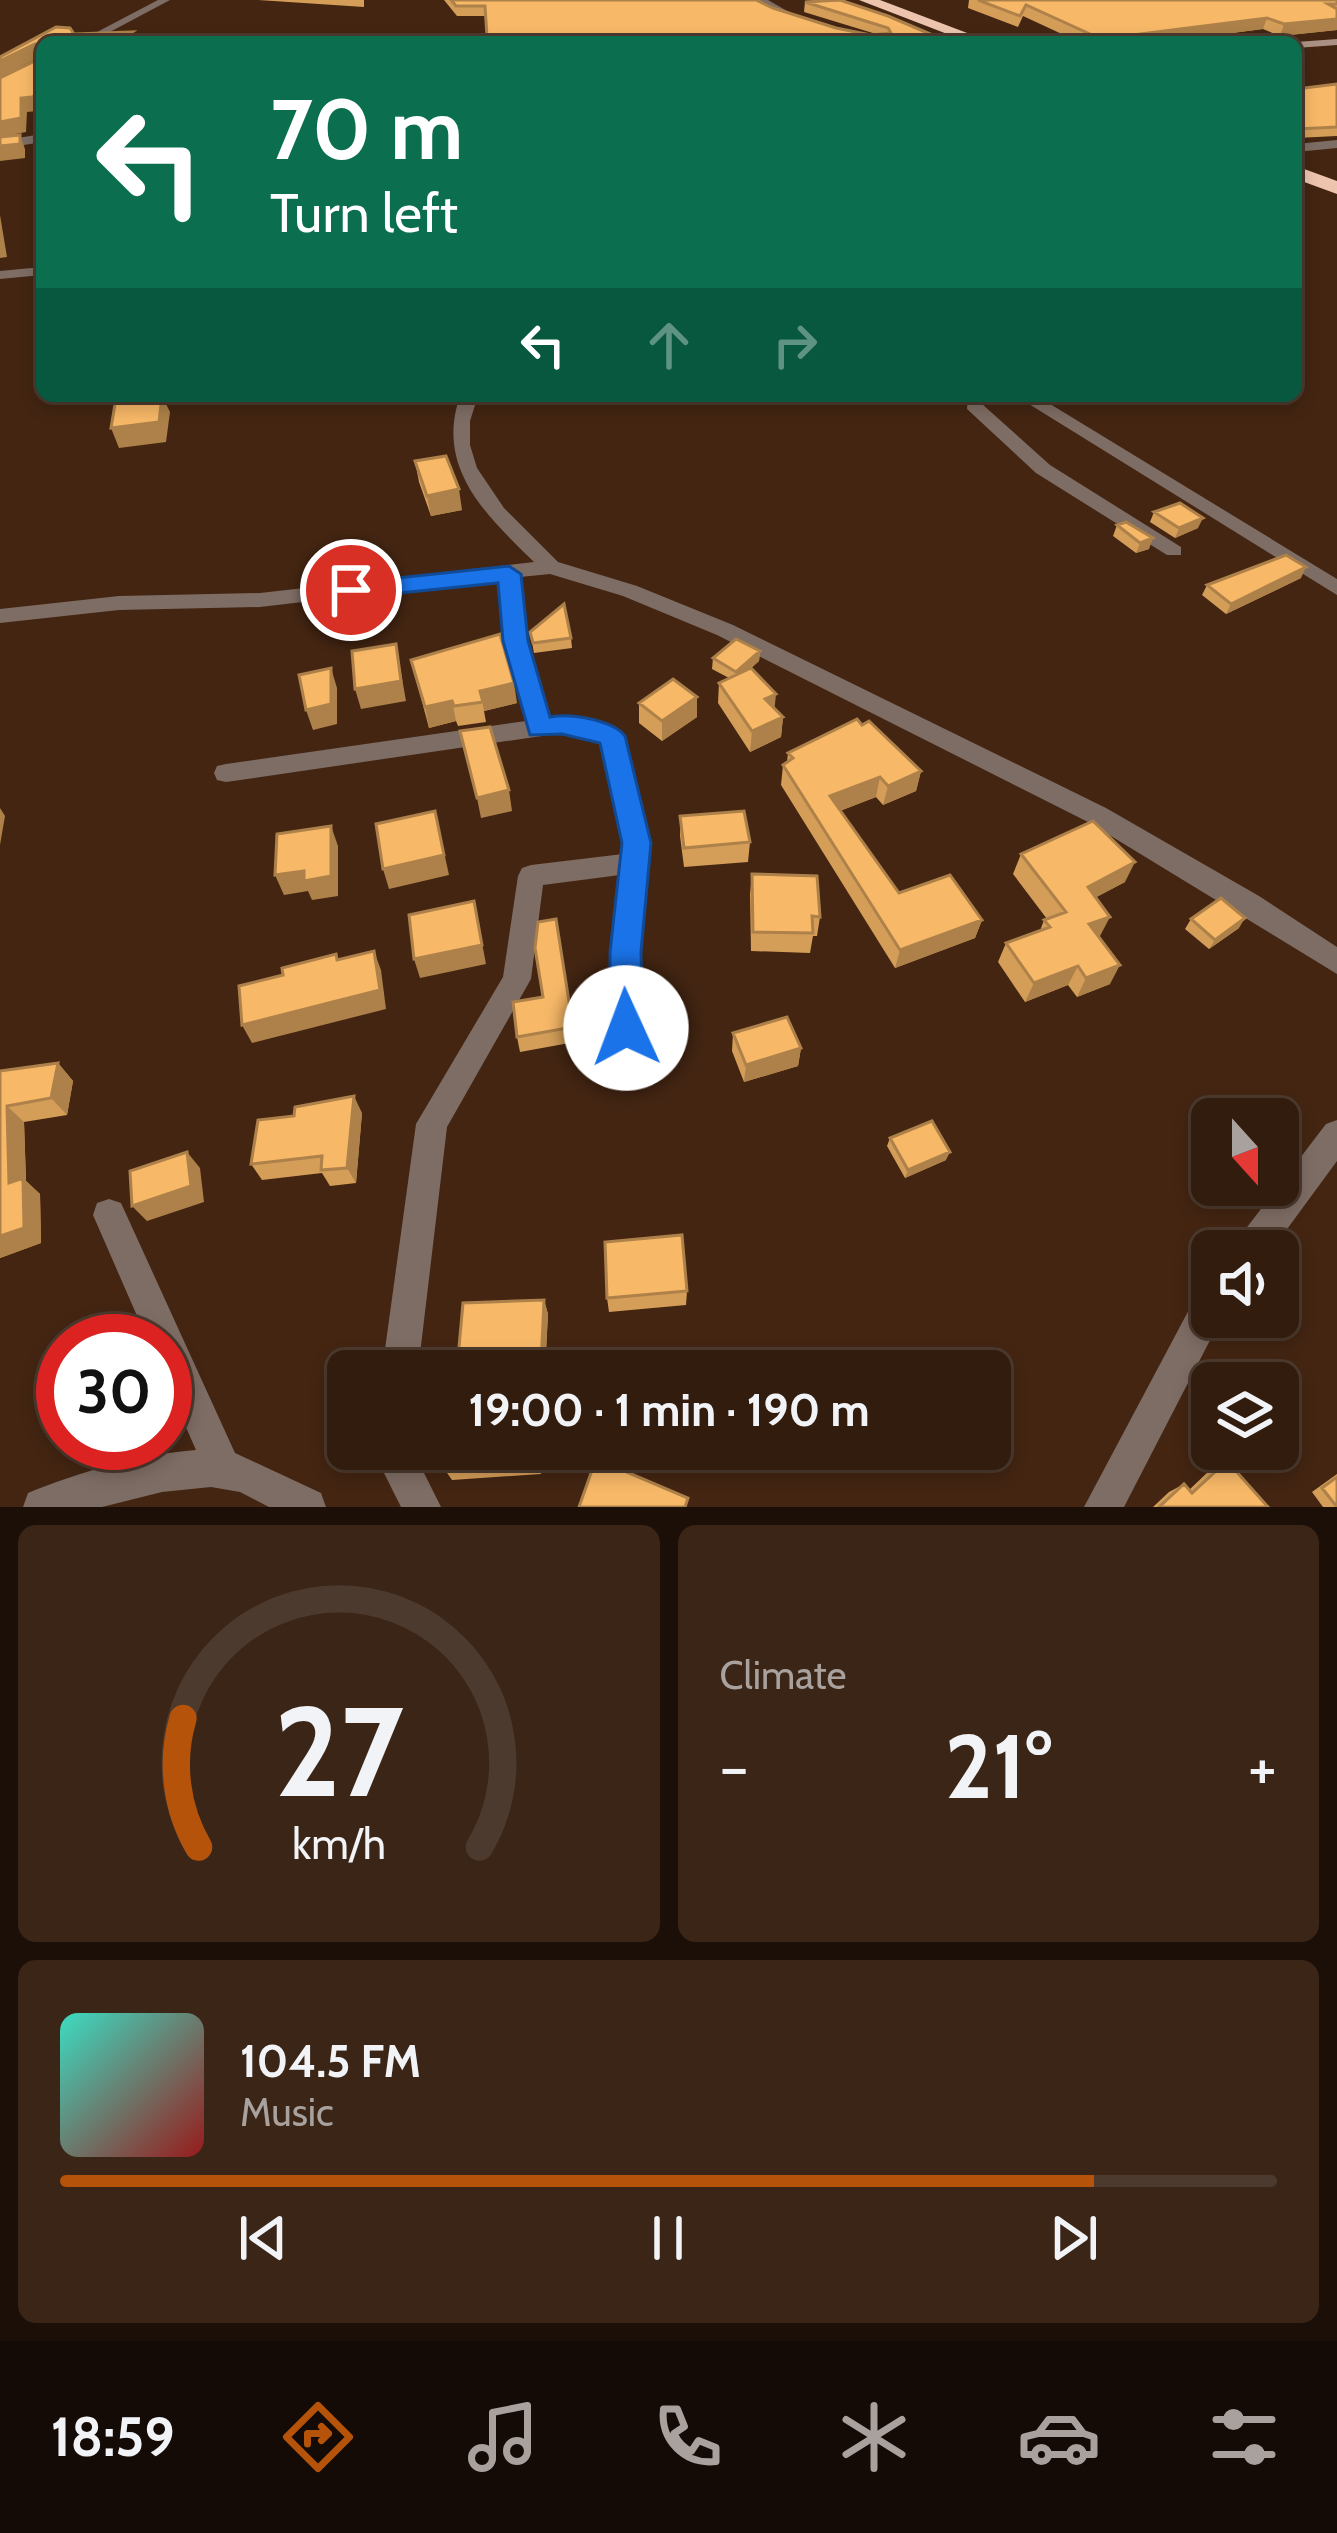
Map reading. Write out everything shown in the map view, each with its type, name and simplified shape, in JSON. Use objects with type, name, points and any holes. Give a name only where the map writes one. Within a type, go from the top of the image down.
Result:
[{"type":"highway","points":[[859,3],[933,36]]},
{"type":"highway","points":[[859,3],[964,36]]},
{"type":"highway","points":[[1302,155],[1337,171]]},
{"type":"highway","points":[[1302,174],[1337,188]]},
{"type":"street","points":[[94,36],[165,0]]},
{"type":"street","points":[[761,0],[786,14],[860,36]]},
{"type":"street","points":[[1302,45],[1337,42]]},
{"type":"street","points":[[0,145],[36,139]]},
{"type":"street","points":[[1302,151],[1337,144]]},
{"type":"street","points":[[0,274],[36,271]]},
{"type":"street","points":[[466,402],[458,417],[468,471],[494,507],[551,567]]},
{"type":"street","points":[[974,402],[1043,469],[1174,551]]},
{"type":"street","points":[[1035,402],[1337,588]]},
{"type":"street","points":[[0,616],[118,603],[260,601],[551,567],[630,591],[724,630],[1005,769],[1192,871],[1337,962]]},
{"type":"street","points":[[509,574],[515,641],[540,728]]},
{"type":"street","points":[[226,773],[562,724],[612,736],[637,843],[624,979],[626,1028]]},
{"type":"street","points":[[403,1350],[432,1124],[517,980],[531,876],[634,863]]},
{"type":"street","points":[[1266,1230],[1337,1135]]},
{"type":"street","points":[[109,1215],[223,1468]]},
{"type":"street","points":[[1103,1507],[1192,1338]]},
{"type":"street","points":[[42,1507],[92,1489],[223,1468],[254,1478],[307,1507]]},
{"type":"street","points":[[403,1470],[422,1507]]},
{"type":"building","points":[[451,0],[756,0],[836,28],[871,35],[891,33],[888,28],[805,2],[840,0],[935,36],[487,36],[485,6],[456,6]]},
{"type":"building","points":[[978,0],[1337,0],[1337,4],[1328,4],[1337,9],[1337,19],[1284,24],[1267,18],[1125,36],[1094,36],[1026,5],[1020,16]]},
{"type":"building","points":[[56,27],[70,28],[74,34],[132,32],[126,36],[39,36]]},
{"type":"building","points":[[36,38],[36,45],[0,61]]},
{"type":"building","points":[[36,60],[36,95],[21,98],[21,118],[0,122],[0,78]]},
{"type":"building","points":[[1337,84],[1337,127],[1302,129],[1302,88]]},
{"type":"building","points":[[20,135],[20,144],[0,146],[0,137]]},
{"type":"building","points":[[115,402],[161,402],[159,422],[111,428]]},
{"type":"building","points":[[446,456],[459,489],[427,496],[415,461]]},
{"type":"building","points":[[1180,503],[1203,518],[1179,528],[1154,512]]},
{"type":"building","points":[[1126,522],[1153,538],[1140,543],[1117,525]]},
{"type":"building","points":[[1286,555],[1306,567],[1231,604],[1207,585]]},
{"type":"building","points":[[564,604],[571,638],[533,643],[530,632]]},
{"type":"building","points":[[500,634],[514,683],[480,691],[483,702],[454,706],[452,701],[425,707],[411,660]]},
{"type":"building","points":[[736,639],[760,651],[736,672],[713,658]]},
{"type":"building","points":[[396,644],[401,681],[355,689],[352,651]]},
{"type":"building","points":[[331,668],[331,704],[306,710],[299,675]]},
{"type":"building","points":[[751,668],[776,694],[765,699],[783,717],[752,731],[719,683]]},
{"type":"building","points":[[673,679],[697,697],[662,721],[639,703]]},
{"type":"building","points":[[857,719],[862,725],[869,721],[921,771],[888,786],[880,777],[830,796],[899,893],[950,875],[982,920],[900,950],[783,765],[793,758],[788,753]]},
{"type":"building","points":[[490,727],[509,790],[477,798],[460,731]]},
{"type":"building","points":[[435,811],[444,855],[383,869],[376,824]]},
{"type":"building","points":[[744,811],[750,842],[684,848],[680,816]]},
{"type":"building","points":[[1093,821],[1135,862],[1088,887],[1110,917],[1089,924],[1120,965],[1086,978],[1078,966],[1034,983],[1006,943],[1050,927],[1044,920],[1066,912],[1021,854]]},
{"type":"building","points":[[331,826],[331,876],[304,881],[304,871],[275,875],[277,834]]},
{"type":"building","points":[[752,874],[817,876],[820,917],[812,916],[813,933],[753,932]]},
{"type":"building","points":[[1221,898],[1245,918],[1215,940],[1191,919]]},
{"type":"building","points":[[474,901],[482,945],[414,959],[409,915]]},
{"type":"building","points":[[556,919],[573,1027],[517,1037],[513,1002],[543,997],[535,948],[538,922]]},
{"type":"building","points":[[374,951],[380,990],[242,1025],[239,986],[283,975],[282,968],[336,954],[337,960]]},
{"type":"building","points":[[787,1017],[801,1048],[746,1065],[733,1033]]},
{"type":"building","points":[[58,1063],[51,1098],[7,1106],[9,1183],[23,1178],[24,1228],[0,1236],[0,1071]]},
{"type":"building","points":[[354,1096],[347,1168],[321,1170],[322,1156],[251,1164],[258,1120],[294,1116],[295,1107]]},
{"type":"building","points":[[932,1121],[950,1152],[908,1170],[890,1138]]},
{"type":"building","points":[[187,1152],[191,1186],[132,1206],[130,1171]]},
{"type":"building","points":[[682,1235],[687,1291],[607,1298],[605,1242]]},
{"type":"building","points":[[544,1300],[542,1350],[459,1350],[463,1303]]},
{"type":"building","points":[[592,1470],[622,1470],[688,1498],[685,1507],[579,1507]]},
{"type":"building","points":[[1217,1470],[1235,1470],[1268,1507],[1159,1507],[1184,1484],[1192,1493]]},
{"type":"building","points":[[1337,1477],[1337,1507],[1322,1488]]},
{"type":"route","points":[[351,590],[509,574],[515,641],[540,728],[562,724],[612,736],[637,843],[627,926],[626,1028]]}]
